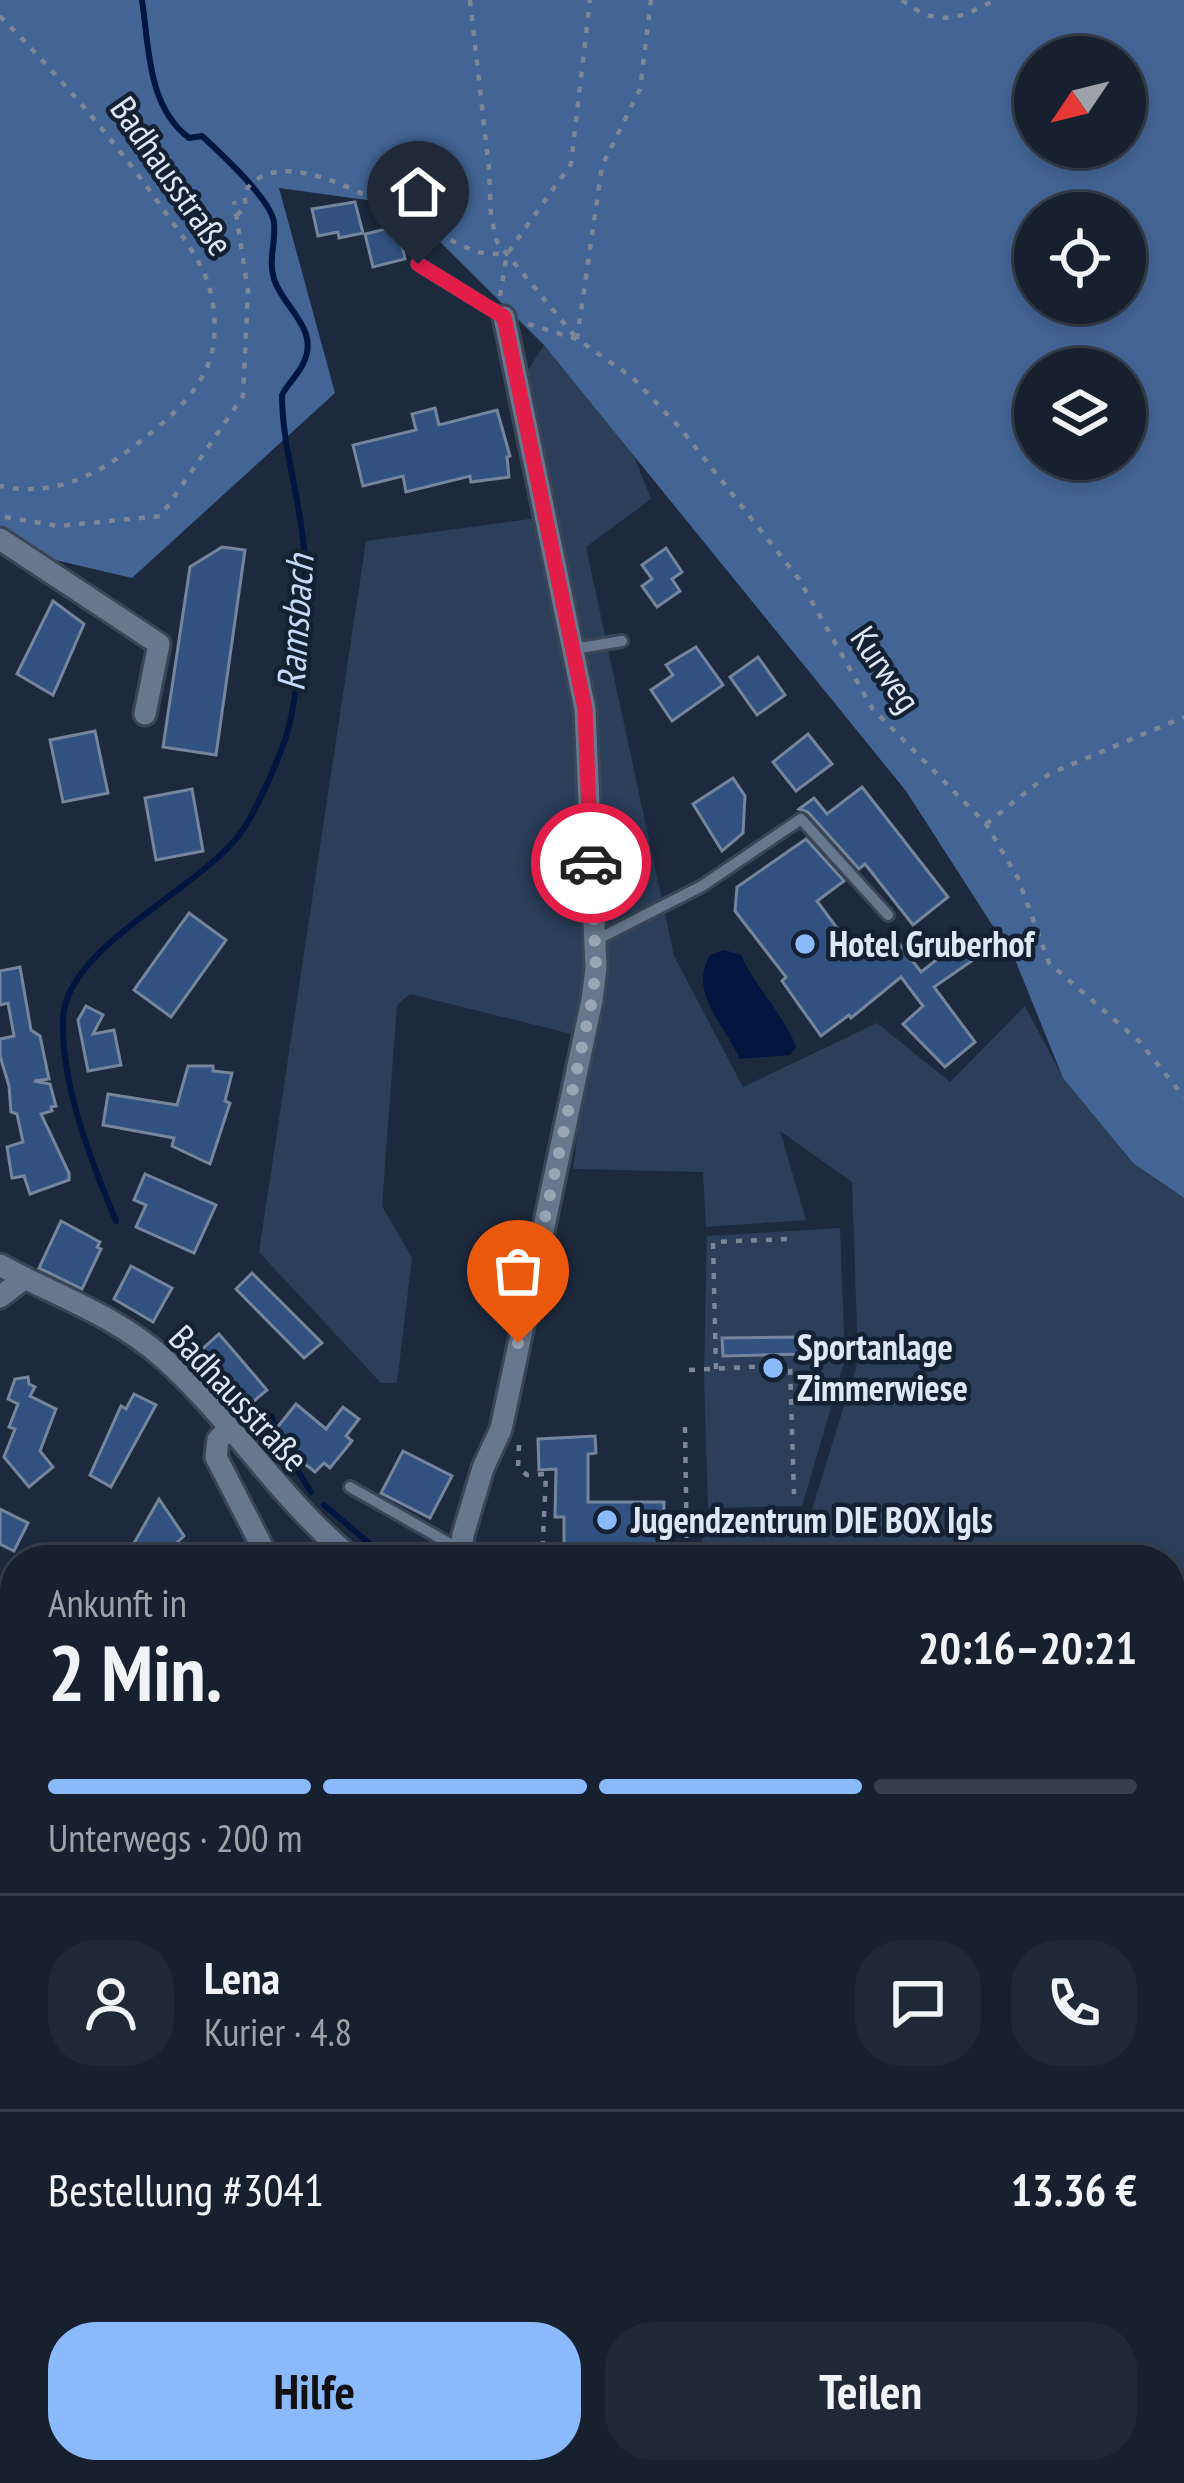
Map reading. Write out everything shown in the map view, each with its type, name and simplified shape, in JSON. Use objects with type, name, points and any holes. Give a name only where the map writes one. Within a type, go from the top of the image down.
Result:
[{"type":"street","points":[[464,1545],[470,1506],[501,1429],[592,1000],[587,736],[574,649],[504,317]]},
{"type":"street","points":[[0,539],[159,644],[145,714]]},
{"type":"street","name":"Badhausstraße","points":[[0,1265],[99,1314],[157,1352],[303,1514],[337,1545]]},
{"type":"street","points":[[0,1297],[25,1278]]},
{"type":"street","points":[[228,1429],[217,1444],[217,1457],[261,1545]]},
{"type":"lane","points":[[418,264],[504,317]]},
{"type":"lane","points":[[574,649],[622,641]]},
{"type":"lane","points":[[593,941],[702,886],[801,819],[888,915]]},
{"type":"lane","points":[[350,1487],[446,1545]]},
{"type":"path","points":[[470,0],[490,218],[497,242],[577,339]]},
{"type":"path","points":[[504,317],[499,291],[507,254],[571,164],[590,0]]},
{"type":"path","points":[[577,339],[602,166],[640,89],[651,0]]},
{"type":"path","points":[[902,0],[922,16],[961,18],[995,0]]},
{"type":"path","name":"Badhausstraße","points":[[0,16],[63,81],[188,245],[208,284],[214,331],[212,354],[193,392],[134,447],[69,485],[20,490],[0,486]]},
{"type":"path","points":[[237,215],[246,206],[244,193],[253,179],[269,170],[306,173],[404,212],[481,253],[507,254]]},
{"type":"path","points":[[0,517],[58,526],[161,516],[243,396],[248,291],[234,201]]},
{"type":"path","name":"Kurweg","points":[[504,317],[577,339],[633,378],[681,429],[799,579],[872,708],[986,824],[1018,878],[1049,963],[1139,1041],[1184,1096]]},
{"type":"path","points":[[986,824],[1049,774],[1184,717]]},
{"type":"path","points":[[716,1369],[713,1242],[788,1240]]},
{"type":"path","points":[[688,1370],[790,1365],[794,1493]]},
{"type":"path","points":[[520,1427],[518,1467],[527,1475],[546,1474],[543,1545]]},
{"type":"path","points":[[685,1427],[688,1545]]},
{"type":"shaded area","points":[[0,0],[1184,0],[1184,1198],[1133,1163],[1063,1078],[1016,962],[906,791],[544,345],[403,205],[279,188],[335,393],[132,578],[0,547]]},
{"type":"shaded area","points":[[544,345],[630,446],[651,499],[586,547],[674,956],[743,1087],[877,1023],[950,1082],[1025,1006],[1063,1078],[1133,1163],[1184,1198],[1184,1545],[700,1545],[708,1520],[808,1522],[858,1361],[852,1182],[780,1131],[806,1220],[706,1227],[703,1172],[573,1169],[583,1089],[607,982],[597,769],[586,665],[526,373]]},
{"type":"shaded area","points":[[537,518],[569,656],[586,841],[585,991],[571,1034],[410,994],[397,1005],[382,1206],[412,1258],[397,1383],[381,1383],[259,1252],[366,541]]},
{"type":"shaded area","points":[[724,950],[741,955],[784,1023],[796,1047],[790,1055],[740,1059],[711,1008],[703,982],[710,955]]},
{"type":"shaded area","name":"Sportanlage Zimmerwiese","points":[[840,1228],[845,1360],[802,1506],[708,1508],[707,1236]]},
{"type":"building","points":[[355,202],[363,233],[318,236],[312,209]]},
{"type":"building","points":[[398,226],[405,259],[373,267],[365,234]]},
{"type":"building","points":[[435,408],[439,425],[497,410],[510,456],[509,477],[471,482],[470,476],[406,492],[403,476],[363,486],[353,445],[416,430],[412,414]]},
{"type":"building","points":[[222,547],[245,550],[216,755],[163,747],[190,567]]},
{"type":"building","points":[[666,548],[682,572],[672,579],[680,591],[657,607],[642,586],[652,579],[642,565]]},
{"type":"building","points":[[53,601],[84,624],[53,695],[17,674]]},
{"type":"building","points":[[696,647],[723,685],[672,721],[651,690],[673,675],[666,665]]},
{"type":"building","points":[[758,657],[785,695],[757,715],[730,677]]},
{"type":"building","points":[[95,731],[108,793],[63,802],[50,740]]},
{"type":"building","points":[[808,734],[832,764],[796,791],[773,762]]},
{"type":"building","points":[[733,778],[745,796],[743,833],[722,851],[693,804]]},
{"type":"building","points":[[862,787],[948,897],[913,925],[865,864],[859,869],[808,812],[799,809],[814,798],[827,814]]},
{"type":"building","points":[[192,789],[203,851],[156,860],[145,798]]},
{"type":"building","name":"Hotel Gruberhof","points":[[806,839],[844,881],[817,901],[859,958],[891,933],[921,972],[961,941],[973,960],[934,987],[975,1042],[945,1067],[903,1024],[923,1006],[901,977],[821,1036],[782,981],[786,977],[735,911],[737,887]]},
{"type":"building","points":[[189,913],[226,940],[171,1017],[134,990]]},
{"type":"building","points":[[20,967],[31,1030],[40,1036],[49,1079],[34,1081],[50,1084],[56,1106],[41,1114],[69,1173],[69,1180],[30,1194],[24,1176],[12,1178],[7,1147],[23,1142],[17,1114],[11,1112],[0,1056],[0,1039],[14,1036],[8,1003],[0,1005],[0,971]]},
{"type":"building","points":[[86,1006],[103,1015],[93,1034],[114,1030],[121,1065],[88,1071],[78,1020]]},
{"type":"building","points":[[188,1066],[213,1066],[213,1071],[232,1073],[225,1101],[230,1103],[210,1164],[172,1146],[174,1138],[103,1125],[108,1094],[177,1105]]},
{"type":"building","points":[[145,1174],[216,1205],[194,1253],[136,1227],[146,1205],[134,1200]]},
{"type":"building","points":[[61,1221],[100,1242],[82,1289],[39,1268]]},
{"type":"building","points":[[131,1266],[172,1288],[153,1322],[114,1299]]},
{"type":"building","points":[[252,1273],[322,1343],[304,1358],[236,1289]]},
{"type":"building","points":[[219,1334],[267,1390],[238,1414],[189,1361]]},
{"type":"building","points":[[802,1337],[802,1354],[723,1356],[722,1338]]},
{"type":"building","points":[[28,1377],[35,1387],[30,1396],[56,1409],[40,1451],[53,1467],[29,1487],[4,1457],[18,1404],[8,1399],[15,1379]]},
{"type":"building","points":[[134,1394],[156,1405],[111,1487],[90,1475],[121,1406],[126,1409]]},
{"type":"building","points":[[296,1404],[326,1429],[343,1407],[359,1419],[346,1436],[352,1441],[330,1468],[324,1463],[315,1472],[286,1449],[273,1455],[262,1442],[260,1437],[276,1429]]},
{"type":"building","points":[[595,1436],[596,1453],[588,1454],[588,1502],[664,1502],[663,1545],[564,1545],[564,1517],[555,1517],[556,1469],[539,1470],[538,1439]]},
{"type":"building","points":[[403,1451],[452,1476],[430,1518],[381,1493]]},
{"type":"building","points":[[159,1499],[184,1536],[174,1545],[133,1545]]},
{"type":"building","points":[[0,1509],[28,1523],[17,1545],[0,1544]]},
{"type":"waterway","name":"Ramsbach","points":[[116,1221],[72,1096],[63,1019],[70,992],[110,943],[223,853],[248,822],[290,722],[304,592],[302,530],[282,395],[303,364],[307,351],[304,329],[274,279],[271,213],[244,177],[202,136],[189,138],[165,109],[152,74],[142,0]]},
{"type":"waterway","name":"Ramsbach","points":[[271,1416],[278,1435]]},
{"type":"waterway","name":"Ramsbach","points":[[283,1447],[311,1492]]},
{"type":"waterway","name":"Ramsbach","points":[[324,1505],[371,1545]]},
{"type":"way so far","points":[[518,1343],[592,1000],[596,968],[591,863]]},
{"type":"place","name":"Hotel Gruberhof","points":[[805,944]]},
{"type":"place","name":"Sportanlage Zimmerwiese","points":[[773,1368]]},
{"type":"place","name":"Jugendzentrum DIE BOX Igls","points":[[607,1520]]},
{"type":"route","points":[[418,264],[504,317],[585,709],[591,863]]}]
